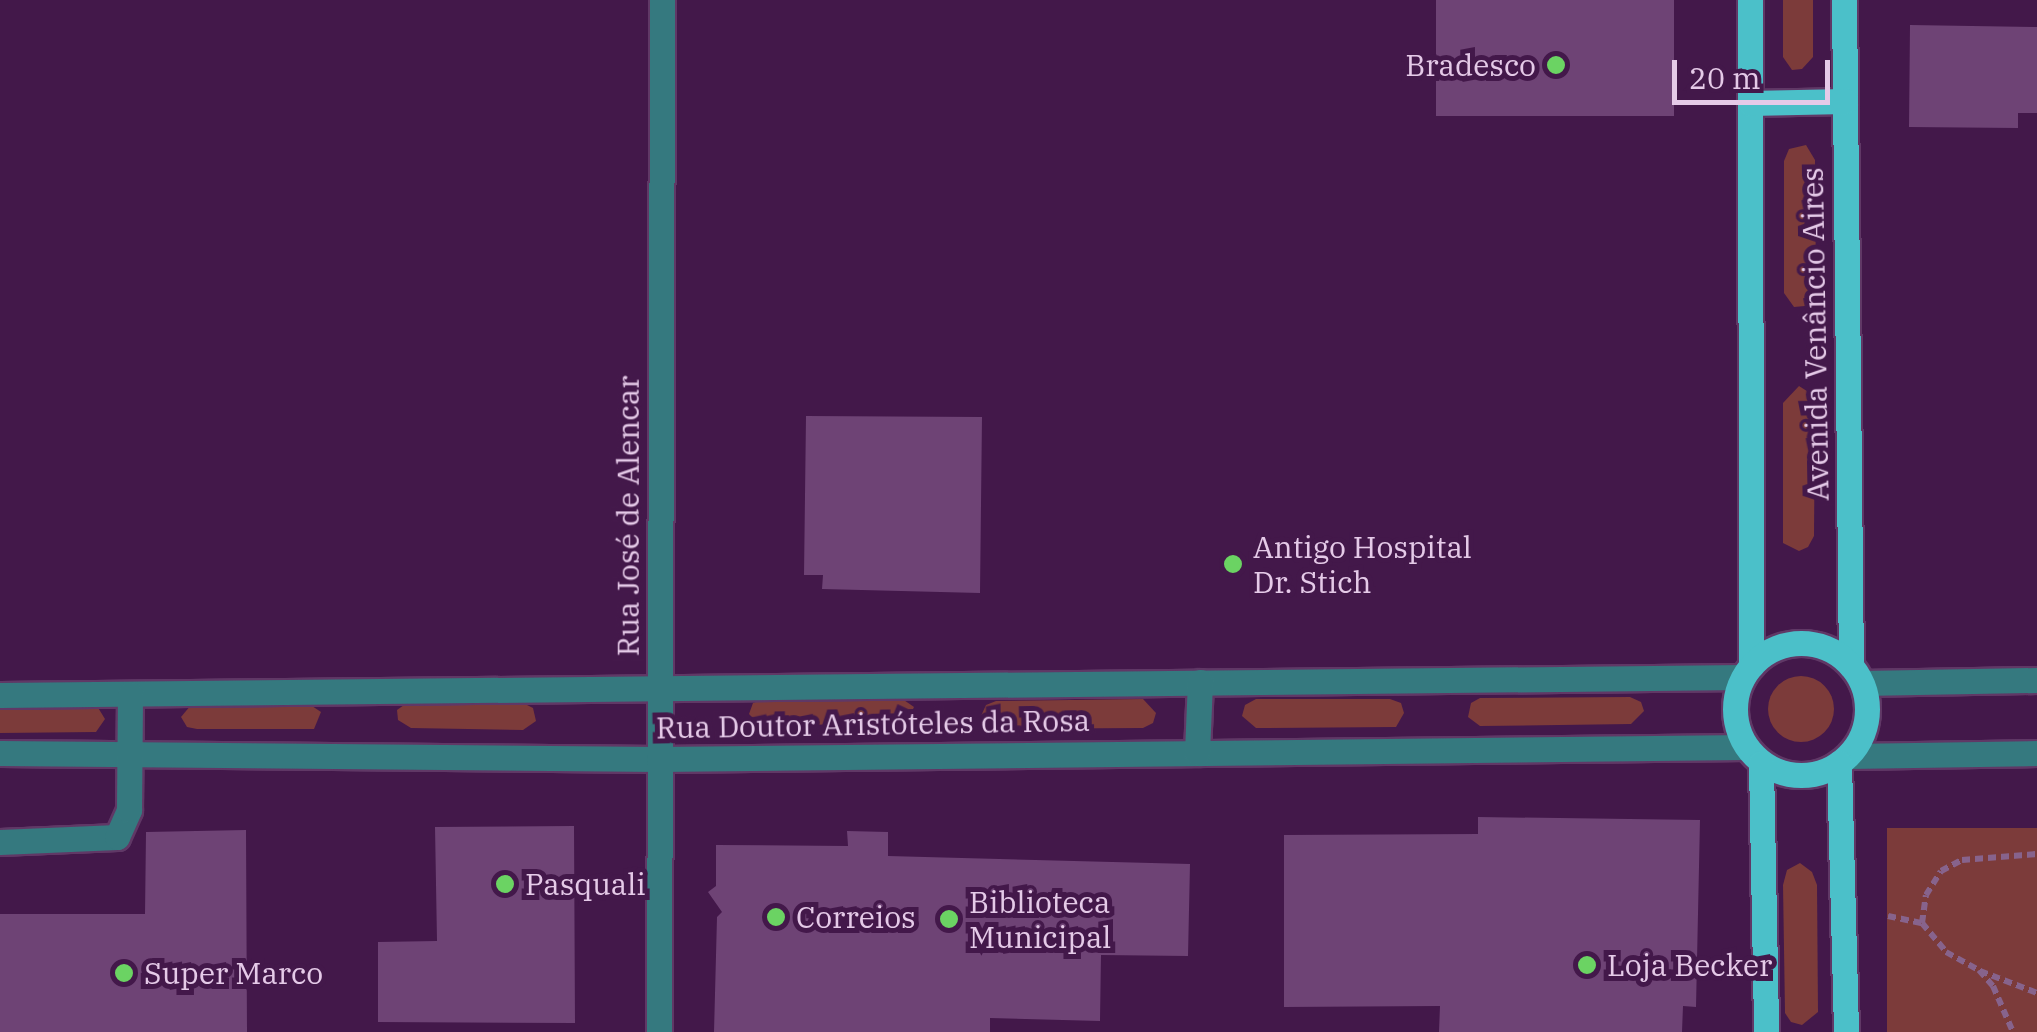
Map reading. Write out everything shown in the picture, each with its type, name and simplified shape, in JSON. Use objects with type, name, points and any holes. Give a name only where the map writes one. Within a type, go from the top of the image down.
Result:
[{"type":"main road","name":"Avenida Venâncio Aires","points":[[1747,672],[1750,0]]},
{"type":"main road","name":"Avenida Venâncio Aires","points":[[1844,0],[1856,675]]},
{"type":"main road","points":[[1750,103],[1845,101]]},
{"type":"main road","points":[[1766,1032],[1754,755],[1734,706],[1747,672],[1764,654],[1801,643],[1820,645],[1856,675],[1866,722],[1844,760],[1846,1032]]},
{"type":"main road","points":[[1754,755],[1782,774],[1806,776],[1844,760]]},
{"type":"street","name":"Rua José de Alencar","points":[[659,1032],[662,0]]},
{"type":"street","name":"Rua Doutor Aristóteles da Rosa","points":[[0,695],[1747,672]]},
{"type":"street","points":[[1856,675],[2037,680]]},
{"type":"street","points":[[1197,754],[1200,682]]},
{"type":"street","points":[[0,842],[118,837],[129,810],[130,694]]},
{"type":"street","points":[[1844,760],[2037,752]]},
{"type":"street","name":"Rua Doutor Aristóteles da Rosa","points":[[0,753],[659,759],[1197,754],[1754,755]]},
{"type":"path","points":[[1922,922],[1926,895],[1941,872],[1962,860],[2037,854]]},
{"type":"path","points":[[1888,916],[1922,922],[1946,952],[2037,993]]},
{"type":"path","points":[[1979,970],[1993,986],[2013,1032]]},
{"type":"shaded area","points":[[1783,0],[1813,0],[1813,57],[1802,69],[1792,70],[1783,57]]},
{"type":"shaded area","points":[[1806,145],[1815,160],[1816,293],[1805,306],[1794,307],[1784,293],[1784,161],[1789,149]]},
{"type":"shaded area","points":[[1799,386],[1810,393],[1815,403],[1814,536],[1808,547],[1799,551],[1783,543],[1783,403]]},
{"type":"shaded area","points":[[1801,676],[1824,686],[1834,709],[1824,732],[1801,742],[1778,732],[1768,709],[1778,686]]},
{"type":"shaded area","points":[[1630,697],[1641,702],[1644,711],[1631,724],[1480,726],[1468,717],[1471,703],[1480,698]]},
{"type":"shaded area","points":[[901,698],[914,707],[906,724],[759,725],[749,714],[753,703],[764,699]]},
{"type":"shaded area","points":[[1143,699],[1156,713],[1153,723],[1143,728],[996,729],[986,726],[981,716],[986,705],[996,701]]},
{"type":"shaded area","points":[[1256,699],[1390,699],[1401,703],[1404,713],[1396,727],[1256,728],[1242,716],[1245,705]]},
{"type":"shaded area","points":[[411,700],[523,703],[533,708],[536,721],[523,730],[411,728],[398,720],[397,710]]},
{"type":"shaded area","points":[[309,704],[321,712],[314,729],[197,729],[187,727],[181,717],[191,705]]},
{"type":"shaded area","points":[[0,705],[97,706],[105,719],[96,732],[0,733]]},
{"type":"shaded area","points":[[1887,828],[2037,828],[2037,1032],[1887,1032]]},
{"type":"shaded area","points":[[1800,863],[1812,872],[1817,885],[1818,1012],[1802,1025],[1791,1022],[1785,1013],[1783,885],[1787,870]]},
{"type":"building","name":"Bradesco","points":[[1436,0],[1674,0],[1674,116],[1436,116]]},
{"type":"building","points":[[1910,25],[2037,27],[2037,113],[2018,113],[2018,128],[1909,127]]},
{"type":"building","points":[[806,416],[982,417],[980,593],[822,589],[823,575],[804,575]]},
{"type":"building","points":[[1478,817],[1700,820],[1696,1007],[1683,1006],[1682,1032],[1439,1032],[1440,1006],[1284,1007],[1284,835],[1478,834]]},
{"type":"building","name":"Pasquali","points":[[574,826],[575,1023],[378,1022],[378,942],[437,941],[435,827]]},
{"type":"building","name":"Super Marco","points":[[246,830],[247,1032],[0,1032],[0,914],[145,914],[146,832]]},
{"type":"building","points":[[847,831],[888,832],[888,856],[1190,864],[1188,956],[1101,955],[1100,1021],[990,1018],[990,1032],[714,1032],[717,917],[722,912],[708,892],[716,886],[716,845],[848,846]]},
{"type":"place","name":"Bradesco","points":[[1556,65]]},
{"type":"place","name":"Antigo Hospital Dr. Stich","points":[[1233,564]]},
{"type":"place","name":"Pasquali","points":[[505,884]]},
{"type":"place","name":"Correios","points":[[776,917]]},
{"type":"place","name":"Biblioteca Municipal","points":[[949,919]]},
{"type":"place","name":"Loja Becker","points":[[1587,965]]},
{"type":"place","name":"Super Marco","points":[[124,973]]}]
